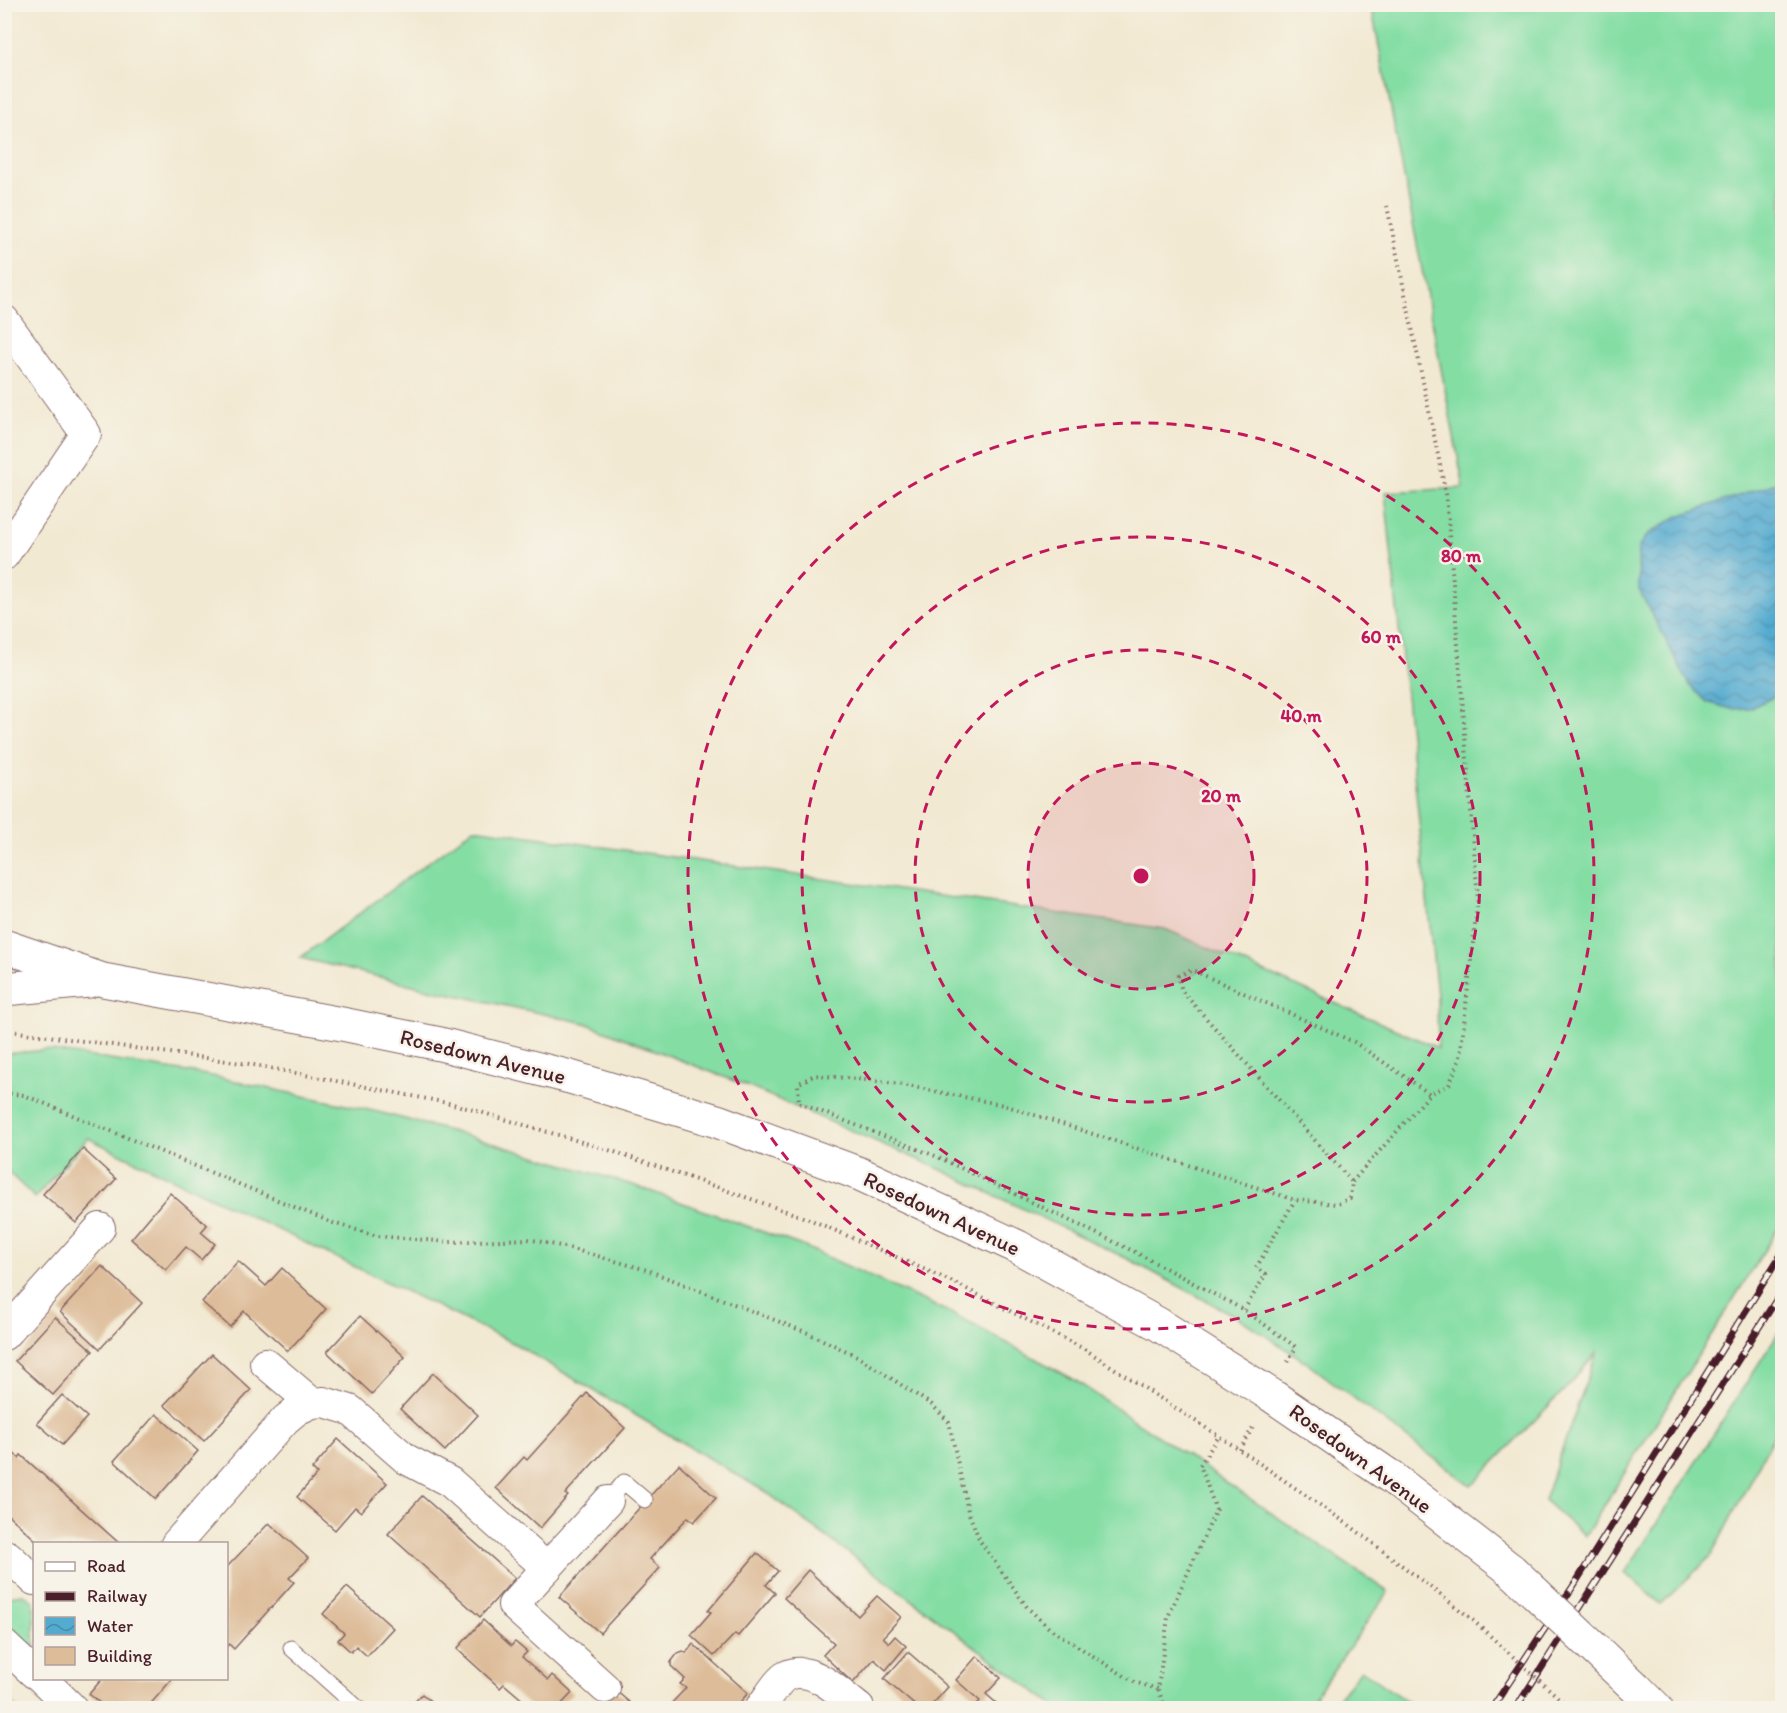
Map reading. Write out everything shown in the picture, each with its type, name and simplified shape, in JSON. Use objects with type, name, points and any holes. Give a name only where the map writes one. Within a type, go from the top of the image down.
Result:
[{"type":"street","points":[[4,320],[86,434],[5,554]]},
{"type":"street","name":"Rosedown Avenue","points":[[4,946],[103,980],[440,1044],[538,1069],[717,1120],[860,1174],[1018,1247],[1158,1324],[1271,1395],[1391,1477],[1511,1570],[1646,1698]]},
{"type":"street","name":"Rosedown Avenue","points":[[4,989],[103,980]]},
{"type":"street","points":[[10,1329],[100,1228]]},
{"type":"street","points":[[266,1363],[312,1403]]},
{"type":"street","points":[[178,1542],[285,1420],[297,1410],[312,1403],[324,1402],[350,1410],[406,1459],[450,1482],[547,1568]]},
{"type":"street","points":[[605,1688],[513,1605],[608,1501]]},
{"type":"street","points":[[6,1557],[33,1579]]},
{"type":"street","points":[[4,1645],[33,1669]]},
{"type":"street","points":[[760,1708],[785,1677],[803,1672],[817,1678],[859,1708]]},
{"type":"street","points":[[46,1680],[72,1708]]},
{"type":"lane","points":[[608,1501],[624,1482],[645,1500]]},
{"type":"lane","points":[[291,1648],[358,1708]]},
{"type":"path","points":[[1296,1347],[1244,1310],[1135,1252],[938,1157],[800,1103],[798,1084],[814,1075],[888,1082],[1004,1105],[1296,1200],[1338,1204],[1350,1198],[1352,1182],[1430,1094],[1449,1085],[1460,1058],[1478,898],[1446,494],[1387,206]]},
{"type":"path","points":[[1352,1182],[1182,991],[1178,976],[1192,970],[1354,1042],[1430,1094]]},
{"type":"path","points":[[4,1030],[249,1064],[453,1104],[609,1150],[809,1219],[953,1282],[1086,1350],[1219,1436],[1349,1525],[1468,1616],[1570,1708]]},
{"type":"path","points":[[4,1093],[24,1095],[333,1223],[378,1236],[449,1242],[528,1239],[565,1247],[647,1270],[808,1333],[857,1356],[932,1405],[949,1422],[968,1511],[976,1531],[998,1568],[1027,1608],[1049,1628],[1124,1676],[1134,1682],[1158,1689]]},
{"type":"path","points":[[1244,1310],[1266,1274],[1256,1268],[1296,1200]]},
{"type":"path","points":[[1166,1708],[1158,1689],[1168,1617],[1216,1510],[1200,1465],[1219,1436]]},
{"type":"green space","points":[[1371,5],[1782,5],[1782,1222],[1585,1536],[1544,1500],[1597,1352],[1567,1387],[1471,1486],[1306,1362],[1239,1318],[1130,1260],[931,1165],[742,1084],[585,1023],[300,958],[474,828],[1165,929],[1438,1048],[1437,996],[1385,492],[1464,488]]},
{"type":"green space","points":[[46,1050],[207,1075],[378,1112],[472,1137],[636,1186],[805,1247],[953,1314],[1073,1379],[1388,1592],[1307,1708],[1058,1708],[766,1492],[515,1344],[88,1138],[35,1198],[5,1169],[5,1054]]},
{"type":"green space","points":[[1782,1327],[1782,1405],[1773,1437],[1711,1556],[1661,1604],[1625,1573]]},
{"type":"green space","points":[[23,1594],[33,1601],[33,1647],[5,1623],[5,1603],[10,1596]]},
{"type":"green space","points":[[1361,1670],[1416,1708],[1330,1708]]},
{"type":"water","points":[[1782,481],[1782,693],[1750,708],[1732,709],[1707,702],[1689,684],[1639,590],[1638,548],[1648,534],[1678,516]]},
{"type":"building","points":[[83,1149],[116,1179],[76,1223],[43,1194]]},
{"type":"building","points":[[170,1193],[207,1225],[201,1232],[215,1244],[201,1260],[186,1247],[166,1270],[131,1239]]},
{"type":"building","points":[[238,1261],[266,1286],[282,1268],[326,1309],[288,1351],[244,1311],[230,1327],[202,1302]]},
{"type":"building","points":[[102,1266],[142,1303],[100,1349],[60,1312]]},
{"type":"building","points":[[4,1277],[11,1283],[4,1290]]},
{"type":"building","points":[[360,1316],[405,1357],[372,1394],[327,1352]]},
{"type":"building","points":[[55,1317],[93,1351],[53,1395],[15,1361]]},
{"type":"building","points":[[212,1354],[251,1390],[204,1441],[164,1405]]},
{"type":"building","points":[[433,1373],[478,1415],[445,1451],[400,1409]]},
{"type":"building","points":[[587,1393],[625,1428],[565,1494],[568,1496],[540,1528],[496,1488],[524,1457],[527,1460]]},
{"type":"building","points":[[62,1395],[87,1417],[62,1445],[37,1423]]},
{"type":"building","points":[[156,1414],[198,1451],[156,1499],[114,1461]]},
{"type":"building","points":[[338,1439],[387,1483],[361,1512],[355,1507],[335,1530],[297,1497],[317,1474],[312,1469]]},
{"type":"building","points":[[4,1445],[19,1458],[21,1455],[118,1542],[38,1542],[4,1511]]},
{"type":"building","points":[[679,1464],[716,1498],[694,1522],[688,1517],[650,1559],[660,1568],[600,1633],[559,1597]]},
{"type":"building","points":[[422,1496],[515,1578],[480,1617],[388,1534]]},
{"type":"building","points":[[269,1523],[308,1558],[289,1578],[294,1582],[234,1649],[228,1645],[228,1566]]},
{"type":"building","points":[[757,1553],[778,1571],[766,1585],[775,1593],[738,1636],[735,1634],[714,1656],[691,1635],[711,1612],[708,1611]]},
{"type":"building","points":[[808,1570],[858,1616],[877,1596],[901,1617],[883,1637],[889,1643],[895,1636],[906,1646],[886,1670],[874,1659],[853,1683],[823,1655],[834,1643],[784,1598]]},
{"type":"building","points":[[347,1587],[393,1628],[367,1656],[356,1646],[351,1652],[338,1640],[344,1633],[323,1614]]},
{"type":"building","points":[[483,1620],[511,1646],[515,1642],[527,1652],[522,1657],[548,1680],[552,1675],[572,1693],[558,1708],[532,1708],[504,1684],[500,1688],[457,1649]]},
{"type":"building","points":[[693,1644],[748,1693],[735,1708],[667,1708],[686,1688],[680,1684],[685,1679],[671,1666],[671,1662],[678,1653],[683,1651],[686,1653]]},
{"type":"building","points":[[908,1652],[948,1687],[929,1708],[918,1708],[884,1679]]},
{"type":"building","points":[[977,1656],[1001,1678],[986,1694],[1002,1708],[973,1708],[980,1701],[956,1680]]},
{"type":"building","points":[[101,1680],[171,1680],[147,1708],[106,1708],[89,1694]]},
{"type":"building","points":[[615,1690],[636,1708],[598,1708]]},
{"type":"building","points":[[422,1694],[439,1708],[401,1708],[407,1702],[411,1706]]},
{"type":"building","points":[[4,1696],[19,1708],[4,1708]]},
{"type":"railway","points":[[1492,1708],[1576,1582],[1782,1253]]},
{"type":"railway","points":[[1516,1708],[1782,1291]]}]
